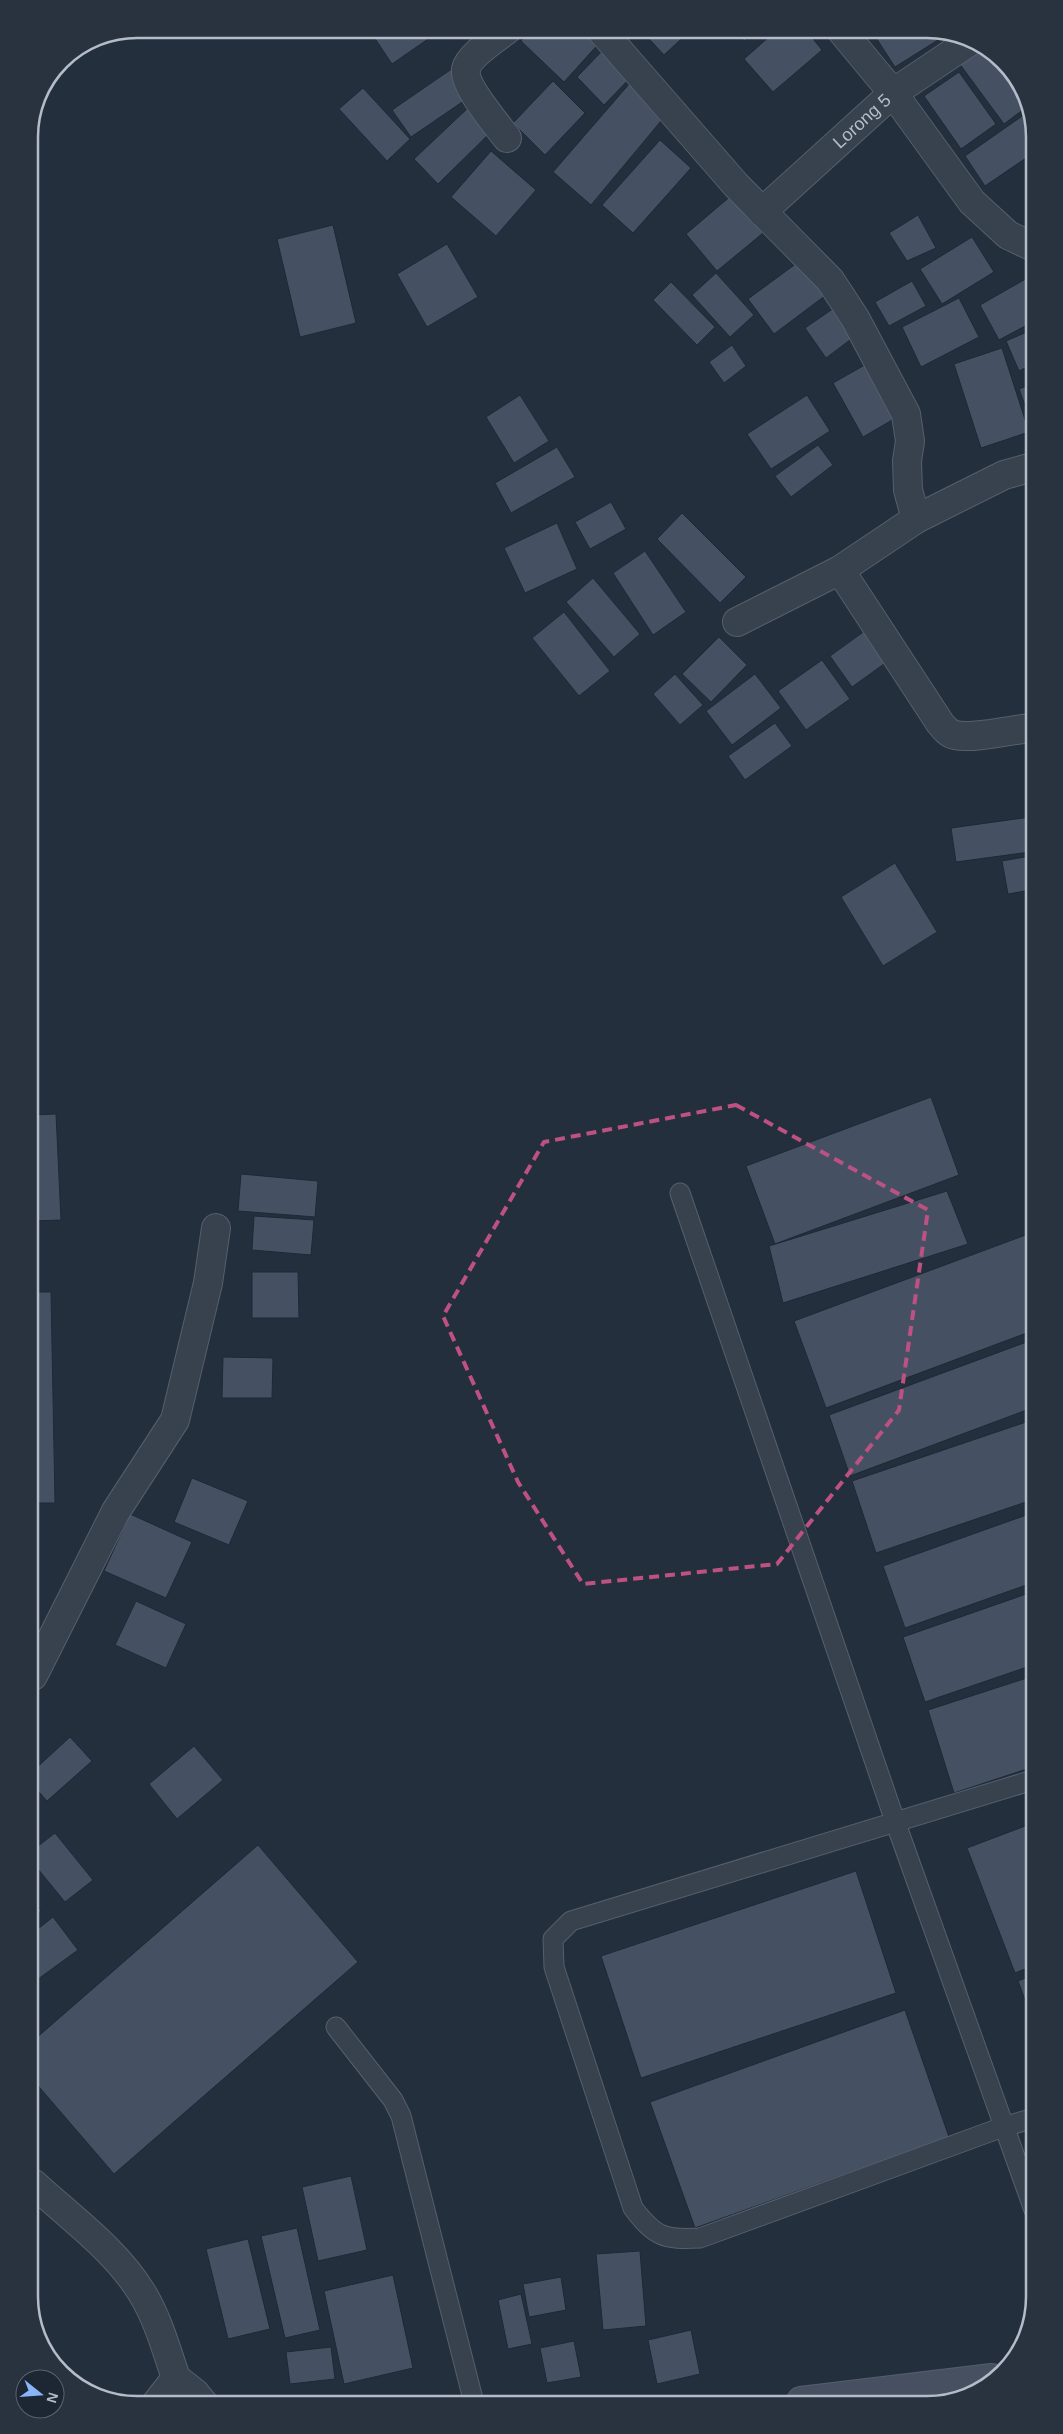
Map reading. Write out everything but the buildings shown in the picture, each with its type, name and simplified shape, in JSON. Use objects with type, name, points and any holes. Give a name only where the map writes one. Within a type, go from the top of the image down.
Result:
[{"type":"main road","points":[[859,2396],[960,2389],[973,2385]]},
{"type":"street","points":[[497,38],[471,61],[466,69],[467,82],[507,138]]},
{"type":"street","points":[[608,38],[736,185],[830,280],[855,318],[906,414],[910,441],[907,461],[908,490],[916,519]]},
{"type":"street","points":[[847,38],[893,93],[972,202],[1008,234],[1026,243]]},
{"type":"street","name":"Lorong 5","points":[[762,212],[893,93],[964,45]]},
{"type":"street","points":[[737,622],[840,570],[916,519],[1004,475],[1026,469]]},
{"type":"street","points":[[840,570],[940,723],[950,733],[970,735],[1026,728]]},
{"type":"street","points":[[38,1666],[116,1511],[175,1420],[208,1283],[216,1228]]},
{"type":"street","points":[[38,2188],[118,2261],[142,2292],[161,2331],[176,2378],[197,2396]]},
{"type":"street","points":[[162,2396],[176,2378]]},
{"type":"lane","points":[[680,1194],[895,1821],[1026,2189]]},
{"type":"lane","points":[[1026,1782],[571,1921],[553,1939],[554,1967],[633,2208],[645,2224],[657,2233],[673,2239],[700,2238],[1003,2127],[1026,2120]]},
{"type":"lane","points":[[336,2027],[393,2100],[401,2116],[472,2396]]},
{"type":"highlighted area","points":[[736,1105],[928,1210],[899,1410],[777,1564],[583,1584],[518,1482],[443,1316],[544,1142]]}]
